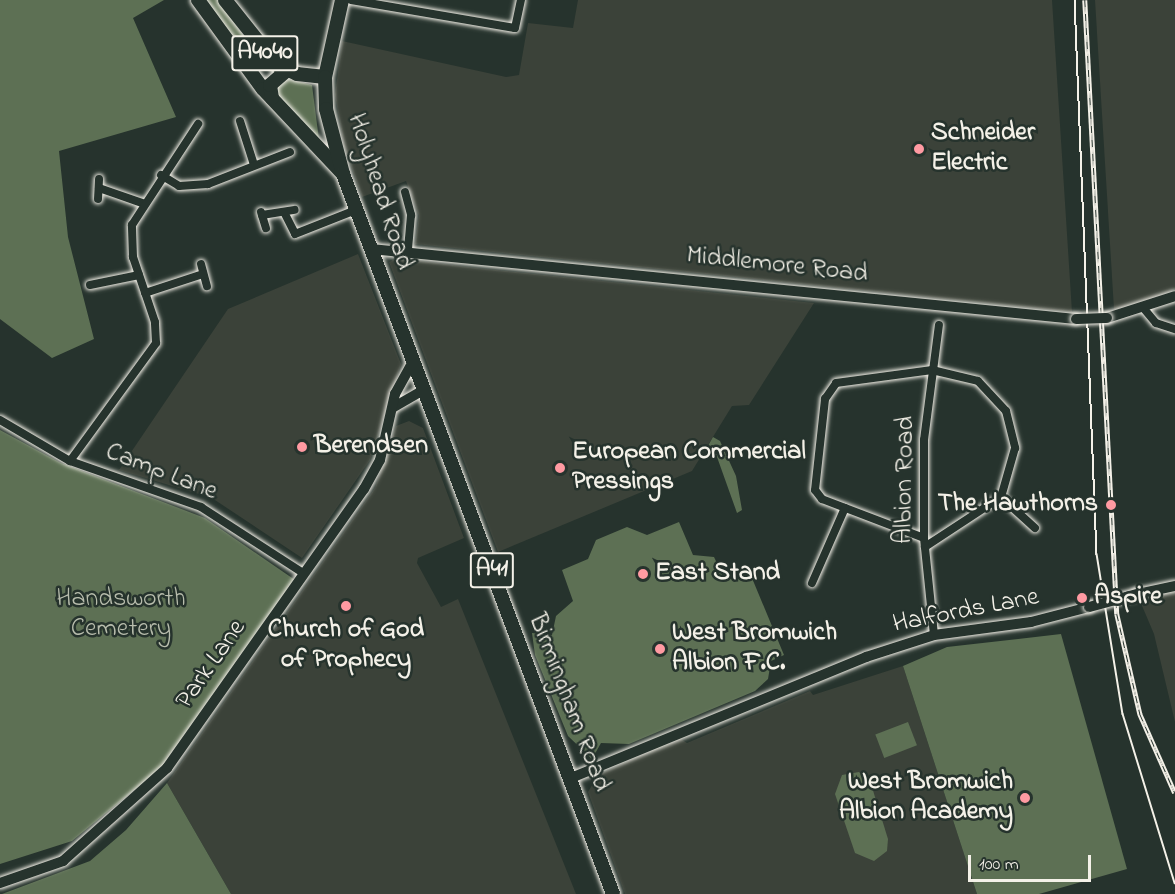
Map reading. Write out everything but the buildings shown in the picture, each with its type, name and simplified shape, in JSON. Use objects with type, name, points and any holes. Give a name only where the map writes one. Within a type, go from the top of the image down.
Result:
[{"type":"main road","name":"A4040","points":[[198,0],[246,67],[343,174]]},
{"type":"main road","name":"A4040","points":[[225,0],[268,56],[286,71],[325,77]]},
{"type":"main road","name":"Holyhead Road","points":[[342,0],[325,77],[326,109],[343,174],[413,361]]},
{"type":"main road","points":[[246,67],[263,67],[268,56]]},
{"type":"main road","points":[[272,98],[270,85],[286,71]]},
{"type":"main road","name":"Birmingham Road","points":[[413,361],[613,894]]},
{"type":"street","points":[[351,0],[515,28],[521,0]]},
{"type":"street","points":[[240,121],[254,165]]},
{"type":"street","points":[[70,461],[156,343],[158,332],[139,275],[132,225],[142,203],[198,124]]},
{"type":"street","points":[[161,175],[191,186],[290,152]]},
{"type":"street","points":[[98,199],[99,183],[142,203]]},
{"type":"street","points":[[405,192],[411,215],[408,252]]},
{"type":"street","points":[[266,228],[261,213],[274,210],[285,214],[295,210]]},
{"type":"street","points":[[285,214],[295,234],[356,210]]},
{"type":"street","name":"Middlemore Road","points":[[371,249],[1076,320],[1107,318],[1145,310],[1175,296]]},
{"type":"street","points":[[201,264],[207,286]]},
{"type":"street","points":[[145,293],[203,274]]},
{"type":"street","points":[[90,285],[102,287],[139,275]]},
{"type":"street","points":[[1145,310],[1155,323],[1175,329]]},
{"type":"street","name":"Albion Road","points":[[934,635],[924,542],[924,440],[939,325]]},
{"type":"street","name":"Park Lane","points":[[0,883],[63,861],[167,768],[380,460],[391,409],[413,361]]},
{"type":"street","points":[[932,370],[978,381],[1006,411],[1015,448],[1002,497],[924,542],[822,499],[813,482],[830,389],[843,380],[932,370]]},
{"type":"street","points":[[391,409],[401,398],[423,390]]},
{"type":"street","name":"Camp Lane","points":[[0,420],[70,461],[201,507],[303,573]]},
{"type":"street","points":[[1002,497],[1035,528]]},
{"type":"street","points":[[812,583],[845,508]]},
{"type":"street","name":"Halfords Lane","points":[[571,778],[804,679],[934,635],[1031,622],[1175,586]]},
{"type":"shaded area","points":[[578,0],[1052,0],[1072,312],[415,244],[419,216],[406,181],[362,197],[344,146],[335,95],[342,41],[506,77],[519,75],[528,23],[573,28]]},
{"type":"shaded area","points":[[1095,0],[1175,0],[1175,289],[1127,310],[1114,309]]},
{"type":"shaded area","points":[[358,254],[401,364],[370,460],[302,558],[212,498],[119,470],[228,309]]},
{"type":"shaded area","points":[[397,258],[814,303],[749,405],[732,406],[692,471],[498,552],[389,262]]},
{"type":"shaded area","points":[[409,421],[423,428],[464,538],[418,558],[417,563],[441,607],[458,599],[576,894],[231,894],[167,783],[375,488],[396,426]]},
{"type":"shaded area","points":[[1175,586],[1175,722],[1154,634],[1137,594]]},
{"type":"shaded area","points":[[903,666],[977,894],[625,894],[588,792],[598,775],[679,738],[687,743],[810,691],[813,695]]},
{"type":"green space","points":[[0,0],[164,0],[133,18],[176,117],[59,151],[68,237],[94,339],[52,358],[0,319]]},
{"type":"green space","points":[[203,0],[218,0],[261,61],[253,63],[238,52]]},
{"type":"green space","points":[[287,79],[312,85],[319,140],[277,96],[277,87]]},
{"type":"green space","name":"Handsworth Cemetery","points":[[0,430],[61,463],[205,518],[295,580],[162,767],[72,841],[0,864]]},
{"type":"green space","points":[[713,437],[720,441],[736,476],[742,510],[737,513],[717,457],[705,451]]},
{"type":"green space","points":[[679,522],[693,555],[714,557],[723,576],[747,566],[784,655],[771,661],[768,679],[755,691],[629,744],[601,743],[592,759],[568,736],[535,655],[532,633],[552,635],[556,616],[573,601],[562,570],[588,559],[596,540],[627,527],[647,535]]},
{"type":"green space","name":"West Bromwich Albion Academy","points":[[1061,634],[1127,869],[1039,894],[977,894],[903,666],[947,647]]},
{"type":"green space","points":[[908,722],[917,745],[884,758],[875,735]]},
{"type":"green space","points":[[859,772],[871,784],[888,839],[887,851],[874,861],[855,853],[835,794],[842,775]]},
{"type":"green space","points":[[167,783],[231,894],[2,894],[90,861],[126,830]]},
{"type":"tram line","points":[[1075,0],[1097,554],[1123,714],[1175,883]]},
{"type":"railway","points":[[1085,0],[1117,614],[1140,714],[1175,793]]},
{"type":"place","name":"Schneider Electric","points":[[919,149]]},
{"type":"place","name":"Berendsen","points":[[302,447]]},
{"type":"place","name":"European Commercial Pressings","points":[[560,468]]},
{"type":"place","name":"The Hawthorns","points":[[1111,505]]},
{"type":"place","name":"East Stand","points":[[643,574]]},
{"type":"place","name":"Aspire","points":[[1082,598]]},
{"type":"place","name":"Church of God of Prophecy","points":[[346,606]]},
{"type":"place","name":"West Bromwich Albion F.C.","points":[[660,649]]},
{"type":"place","name":"West Bromwich Albion Academy","points":[[1025,798]]}]
